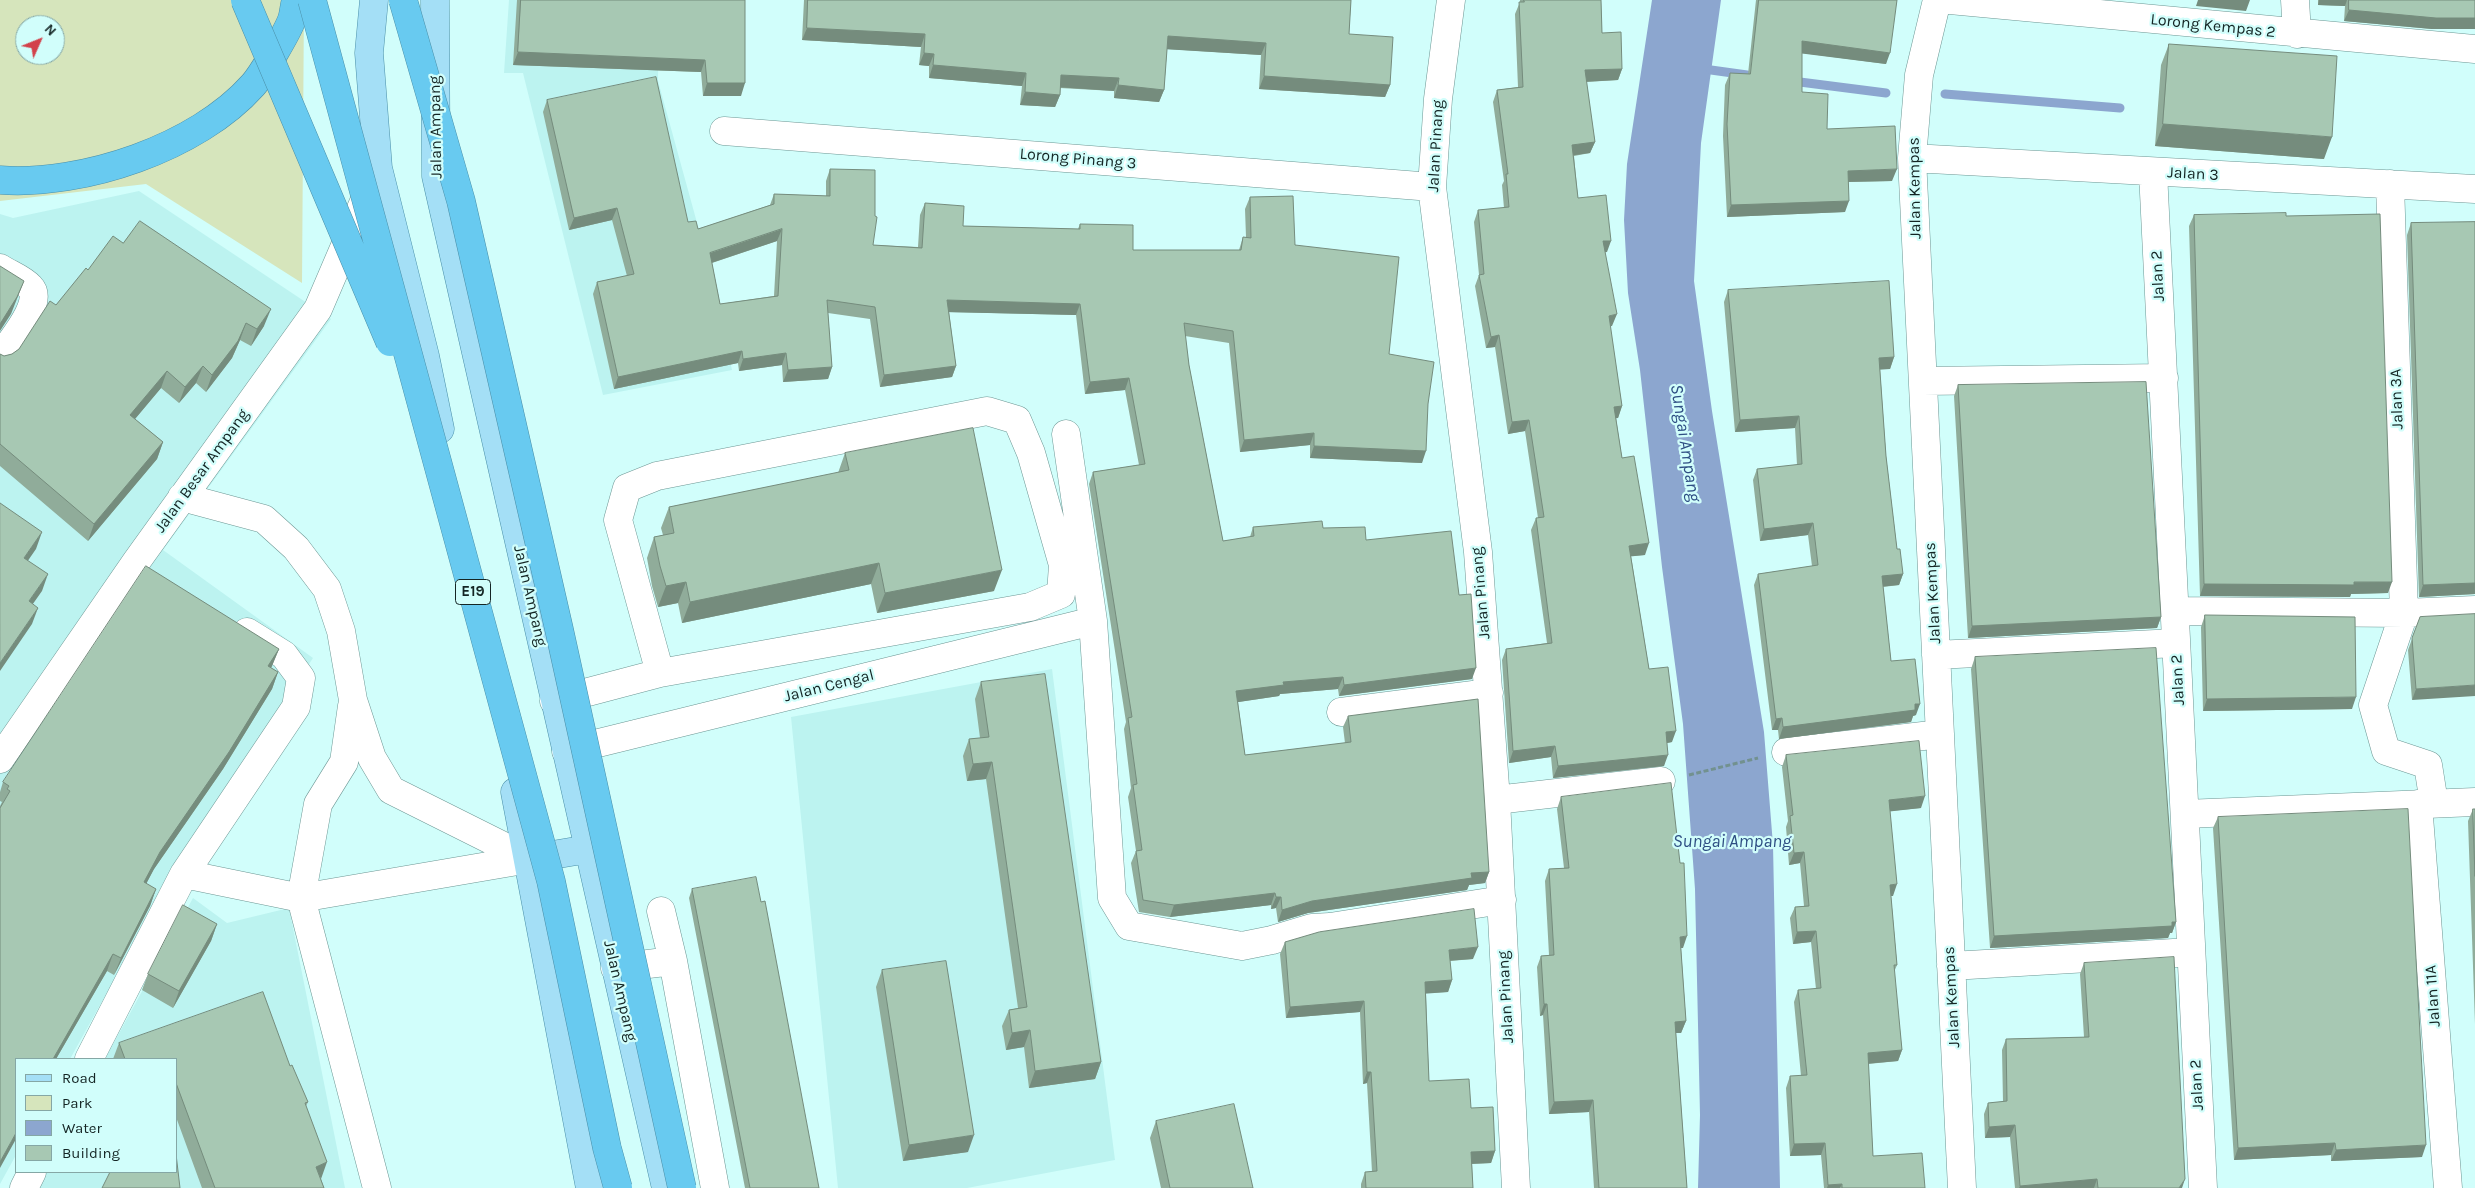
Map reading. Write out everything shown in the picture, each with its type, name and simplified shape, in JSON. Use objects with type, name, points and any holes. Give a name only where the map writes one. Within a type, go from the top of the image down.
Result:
[{"type":"highway","points":[[245,0],[432,442]]},
{"type":"highway","points":[[0,180],[25,182],[72,175],[119,164],[184,137],[218,117],[254,84],[291,20],[296,0]]},
{"type":"highway","name":"E19","points":[[312,0],[551,881],[607,1148],[618,1188]]},
{"type":"highway","points":[[403,0],[461,201],[682,1188]]},
{"type":"main road","points":[[374,0],[369,53],[378,168],[425,356],[529,860],[590,1188]]},
{"type":"main road","name":"Jalan Ampang","points":[[435,0],[436,176],[666,1188]]},
{"type":"main road","points":[[529,860],[588,850]]},
{"type":"street","name":"Jalan Pinang","points":[[1451,0],[1438,99],[1432,187],[1478,552],[1502,900],[1516,1188]]},
{"type":"street","name":"Jalan Kempas","points":[[1937,0],[1919,75],[1912,158],[1962,1188]]},
{"type":"street","name":"Lorong Kempas 2","points":[[1950,0],[2297,34],[2475,49]]},
{"type":"street","points":[[2295,0],[2297,34]]},
{"type":"street","name":"Lorong Pinang 3","points":[[724,131],[1432,187]]},
{"type":"street","name":"Jalan 3","points":[[1912,158],[2475,189]]},
{"type":"street","name":"Jalan Besar Ampang","points":[[0,759],[136,562],[318,309],[378,168]]},
{"type":"street","name":"Jalan 2","points":[[2153,172],[2203,1188]]},
{"type":"street","name":"Jalan 3A","points":[[2390,184],[2404,614]]},
{"type":"street","points":[[0,268],[31,287],[35,300],[32,310],[0,357]]},
{"type":"street","points":[[1923,381],[2164,378]]},
{"type":"street","points":[[554,701],[660,673],[1030,607],[1060,594],[1063,565],[1031,453],[1016,420],[987,411],[657,476],[626,488],[618,520],[660,673]]},
{"type":"street","points":[[1066,434],[1093,621],[1112,898],[1128,926],[1242,946],[1272,940],[1312,928],[1330,927],[1502,900]]},
{"type":"street","points":[[182,497],[264,519],[296,548],[327,589],[341,631],[353,700],[372,758],[391,790],[529,860]]},
{"type":"street","points":[[136,562],[161,577]]},
{"type":"street","points":[[2175,611],[2404,614],[2475,610]]},
{"type":"street","name":"Jalan 11A","points":[[2404,614],[2373,705],[2386,751],[2428,765],[2426,803],[2448,1188]]},
{"type":"street","points":[[90,1058],[184,874],[296,707],[301,678],[284,655],[226,618]]},
{"type":"street","name":"Jalan Cengal","points":[[566,751],[1093,621]]},
{"type":"street","points":[[1936,655],[2176,642]]},
{"type":"street","points":[[1341,712],[1489,693]]},
{"type":"street","points":[[353,700],[344,762],[318,804],[301,898],[377,1188]]},
{"type":"street","points":[[1786,752],[1940,734]]},
{"type":"street","points":[[1496,800],[1661,781]]},
{"type":"street","points":[[2184,814],[2475,802]]},
{"type":"street","points":[[184,874],[301,898],[529,860]]},
{"type":"street","points":[[661,911],[673,961],[715,1188]]},
{"type":"street","points":[[1951,966],[2191,952]]},
{"type":"street","points":[[615,968],[673,961]]},
{"type":"street","points":[[24,1188],[32,1173]]},
{"type":"path","points":[[1661,781],[1786,752]]},
{"type":"shaded area","points":[[509,0],[659,0],[658,81],[710,270],[732,370],[603,395],[523,73],[504,73]]},
{"type":"shaded area","points":[[139,191],[331,319],[163,550],[313,658],[175,870],[71,1058],[15,1058],[15,1157],[0,1184],[0,214],[13,218]]},
{"type":"shaded area","points":[[1052,669],[1115,1160],[967,1188],[838,1188],[791,717]]},
{"type":"shaded area","points":[[193,898],[227,923],[289,908],[345,1188],[35,1188],[43,1173],[178,1173],[178,1058],[106,1058]]},
{"type":"green space","points":[[0,0],[304,0],[302,283],[146,184],[0,201]]},
{"type":"water","name":"Sungai Ampang","points":[[1652,0],[1721,0],[1701,143],[1694,281],[1712,411],[1764,732],[1773,845],[1780,1188],[1698,1188],[1700,1115],[1695,889],[1683,724],[1662,567],[1640,370],[1628,293],[1624,220],[1627,164]]},
{"type":"building","points":[[521,0],[745,0],[745,83],[707,83],[705,60],[518,52]]},
{"type":"building","points":[[808,0],[1351,0],[1349,34],[1393,37],[1390,85],[1264,76],[1266,43],[1168,36],[1164,90],[1118,85],[1119,78],[1061,75],[1060,95],[1025,92],[1026,73],[933,65],[934,54],[924,53],[925,34],[807,28]]},
{"type":"building","points":[[1524,0],[1601,0],[1602,33],[1621,32],[1622,69],[1585,70],[1595,142],[1572,145],[1578,198],[1606,195],[1611,241],[1603,241],[1617,314],[1609,316],[1622,406],[1614,407],[1622,458],[1634,456],[1649,543],[1629,546],[1649,669],[1668,667],[1676,731],[1666,732],[1668,755],[1558,766],[1555,746],[1513,751],[1506,649],[1552,643],[1536,518],[1544,517],[1529,420],[1512,422],[1499,335],[1491,337],[1479,275],[1484,274],[1478,210],[1509,207],[1506,174],[1508,174],[1497,90],[1523,87],[1519,2],[1524,2]]},
{"type":"building","points":[[1759,0],[1897,0],[1890,53],[1802,41],[1802,92],[1828,94],[1827,129],[1895,126],[1897,169],[1848,171],[1849,201],[1731,205],[1727,124],[1730,73],[1750,74]]},
{"type":"building","points":[[2349,0],[2475,0],[2475,18],[2436,18],[2349,10]]},
{"type":"building","points":[[2169,44],[2337,56],[2332,137],[2163,124]]},
{"type":"building","points":[[656,77],[688,222],[696,221],[698,229],[774,204],[774,194],[830,196],[830,169],[875,170],[875,216],[877,217],[873,245],[922,248],[925,203],[964,206],[963,226],[1080,229],[1080,224],[1133,225],[1133,250],[1241,250],[1243,237],[1251,238],[1250,197],[1293,196],[1295,245],[1399,257],[1389,354],[1434,362],[1428,404],[1426,451],[1314,446],[1314,433],[1244,440],[1233,331],[1184,323],[1189,365],[1223,541],[1254,536],[1253,527],[1322,521],[1323,528],[1365,527],[1366,540],[1451,531],[1459,595],[1471,594],[1476,668],[1344,685],[1343,677],[1283,682],[1284,685],[1236,691],[1245,755],[1351,742],[1348,716],[1478,699],[1489,872],[1471,873],[1472,878],[1312,901],[1282,910],[1281,897],[1276,897],[1275,893],[1174,905],[1143,900],[1136,851],[1142,850],[1133,785],[1137,784],[1128,718],[1132,717],[1093,472],[1145,464],[1129,378],[1090,382],[1080,304],[947,300],[956,366],[884,375],[875,307],[827,300],[832,367],[788,370],[786,353],[743,359],[742,351],[618,377],[597,282],[634,274],[617,208],[574,218],[547,100]],"holes":[[[782,229],[778,296],[720,304],[710,253]]]},
{"type":"building","points":[[2286,213],[2286,216],[2380,214],[2392,582],[2354,582],[2354,585],[2204,584],[2194,215]]},
{"type":"building","points":[[140,221],[271,309],[257,329],[246,323],[238,341],[212,375],[203,366],[185,387],[167,371],[130,415],[163,442],[94,524],[0,444],[0,354],[4,356],[12,354],[19,349],[50,301],[56,305],[86,268],[88,270],[113,236],[123,243]]},
{"type":"building","points":[[2475,222],[2475,583],[2423,585],[2411,223]]},
{"type":"building","points":[[0,266],[24,281],[17,297],[0,324]]},
{"type":"building","points":[[1889,281],[1894,357],[1879,358],[1886,456],[1897,549],[1900,549],[1903,574],[1882,576],[1891,661],[1915,659],[1920,704],[1915,704],[1915,710],[1783,727],[1782,718],[1776,719],[1758,574],[1818,565],[1813,523],[1764,529],[1757,469],[1802,464],[1799,416],[1740,420],[1728,290]]},
{"type":"building","points":[[2146,382],[2161,617],[1972,626],[1958,385]]},
{"type":"building","points":[[973,428],[1002,570],[885,593],[879,563],[690,602],[686,582],[666,586],[654,537],[674,533],[669,507],[849,470],[845,453]]},
{"type":"building","points":[[0,503],[42,532],[24,558],[48,574],[29,601],[38,608],[0,663]]},
{"type":"building","points":[[146,566],[279,649],[268,666],[278,672],[229,752],[160,852],[144,882],[156,889],[121,958],[113,954],[54,1058],[15,1058],[15,1135],[0,1162],[0,808],[10,791],[7,789],[9,786],[3,782]]},
{"type":"building","points":[[2475,614],[2475,685],[2416,689],[2412,638],[2420,617]]},
{"type":"building","points":[[2205,615],[2355,617],[2356,697],[2207,699]]},
{"type":"building","points":[[2156,648],[2176,922],[2172,922],[2172,926],[1994,936],[1975,657]]},
{"type":"building","points":[[1045,674],[1101,1062],[1035,1071],[1030,1030],[1012,1033],[1009,1010],[1027,1007],[992,762],[973,764],[969,739],[989,737],[981,682]]},
{"type":"building","points":[[1919,741],[1925,796],[1889,800],[1897,884],[1890,885],[1897,965],[1894,965],[1902,1050],[1868,1053],[1873,1156],[1922,1153],[1925,1188],[1842,1188],[1842,1184],[1828,1185],[1825,1143],[1794,1144],[1790,1076],[1807,1075],[1798,990],[1821,988],[1816,931],[1797,932],[1795,907],[1809,906],[1804,852],[1794,853],[1790,816],[1793,815],[1786,755]]},
{"type":"building","points":[[1671,783],[1680,863],[1684,863],[1687,936],[1680,937],[1686,1021],[1675,1022],[1687,1188],[1599,1188],[1593,1100],[1554,1102],[1547,1004],[1544,1004],[1541,956],[1554,955],[1549,869],[1569,868],[1561,797]]},
{"type":"building","points":[[2408,809],[2426,1145],[2336,1150],[2335,1143],[2238,1148],[2218,817]]},
{"type":"building","points":[[2473,809],[2475,809],[2475,876]]},
{"type":"building","points":[[756,877],[761,902],[765,901],[819,1188],[750,1188],[692,889]]},
{"type":"building","points":[[183,905],[217,924],[179,991],[148,974]]},
{"type":"building","points":[[1474,909],[1478,947],[1449,950],[1452,980],[1425,982],[1429,1081],[1469,1079],[1471,1108],[1493,1107],[1495,1151],[1471,1152],[1473,1188],[1366,1188],[1365,1172],[1377,1171],[1371,1072],[1367,1072],[1364,1001],[1290,1007],[1285,942],[1319,932]]},
{"type":"building","points":[[2174,957],[2185,1179],[2179,1188],[2098,1188],[2097,1179],[2020,1186],[2015,1125],[1989,1127],[1988,1103],[2007,1101],[2006,1039],[2089,1037],[2084,963]]},
{"type":"building","points":[[946,961],[974,1135],[909,1145],[882,970]]},
{"type":"building","points":[[263,992],[290,1066],[292,1065],[308,1102],[305,1103],[327,1162],[316,1167],[324,1188],[215,1188],[178,1088],[178,1058],[125,1058],[119,1043]]},
{"type":"building","points":[[1234,1104],[1253,1188],[1170,1188],[1156,1121]]},
{"type":"building","points":[[178,1171],[180,1188],[102,1188],[110,1173],[178,1173]]},
{"type":"waterway","points":[[1711,70],[1747,75]]},
{"type":"waterway","points":[[1792,81],[1886,93]]},
{"type":"waterway","points":[[1945,94],[2120,108]]}]
